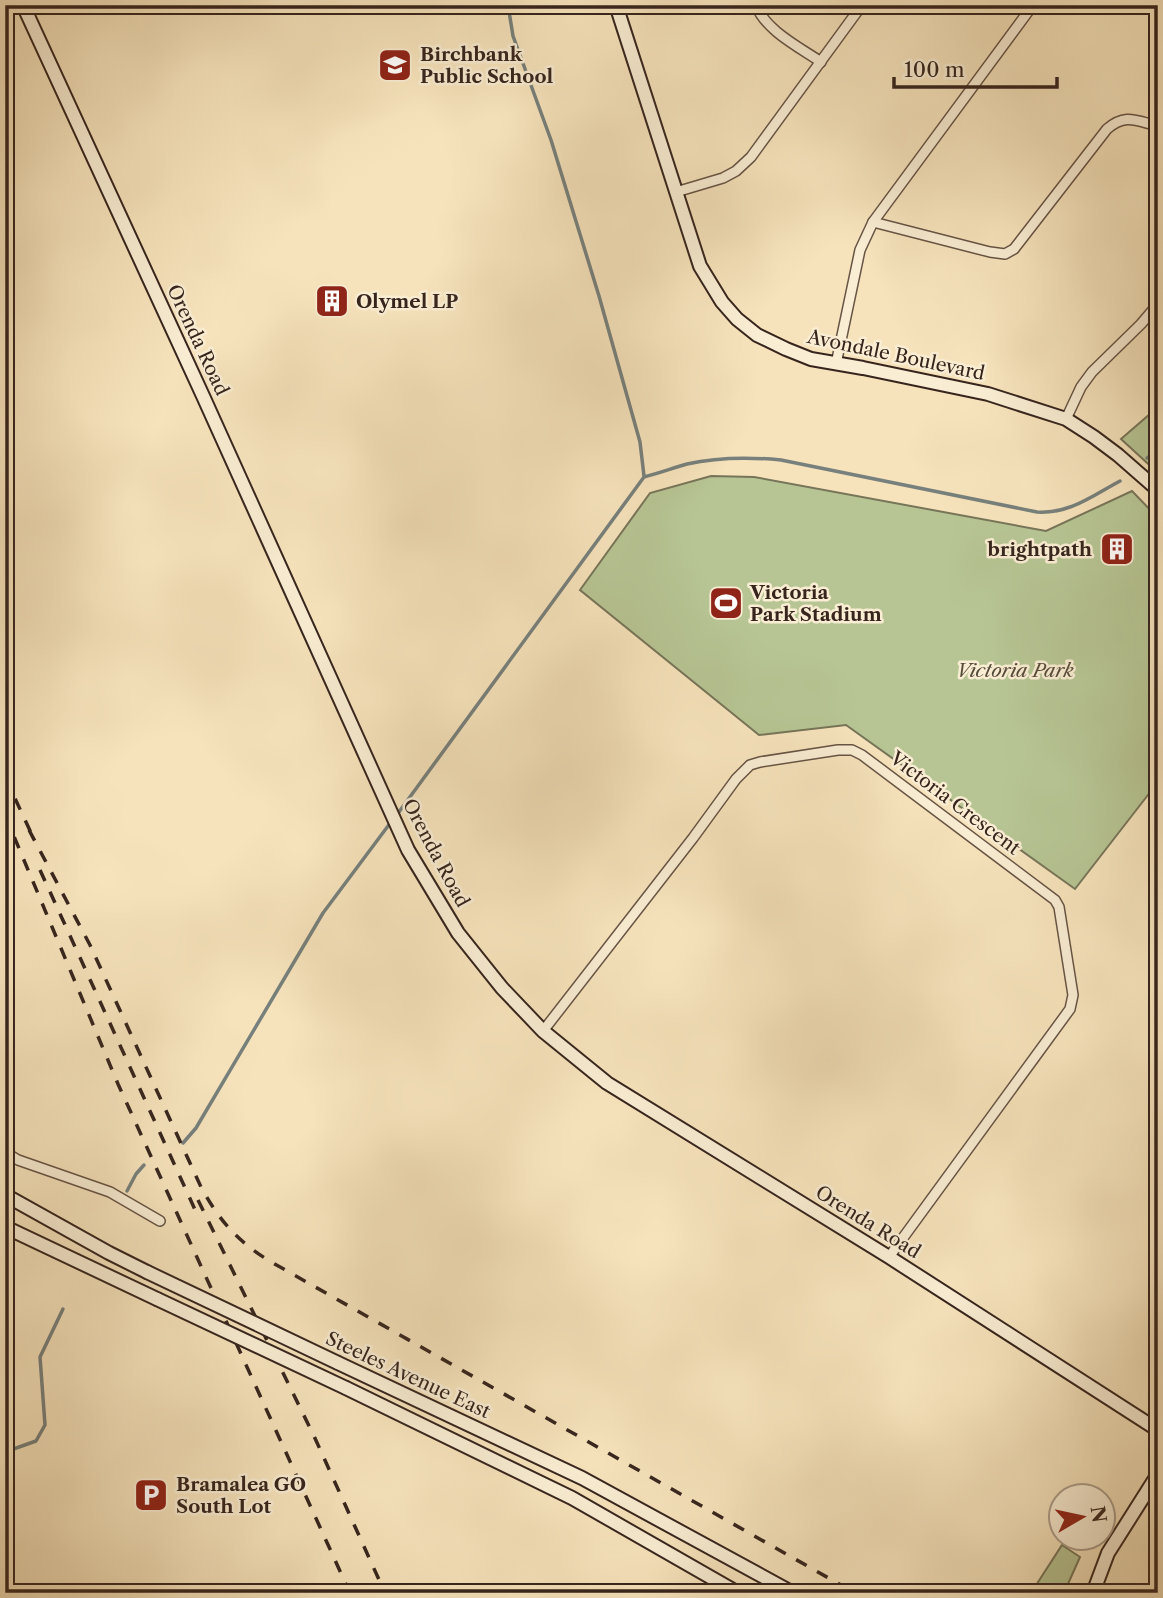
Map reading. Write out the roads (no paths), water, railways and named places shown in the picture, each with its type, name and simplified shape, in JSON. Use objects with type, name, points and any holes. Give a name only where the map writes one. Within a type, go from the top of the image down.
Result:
[{"type":"street","name":"Orenda Road","points":[[23,5],[400,833],[423,878],[458,933],[502,988],[543,1031],[607,1083],[889,1257],[1158,1430]]},
{"type":"street","name":"Avondale Boulevard","points":[[616,5],[700,266],[722,302],[737,319],[757,335],[811,359],[988,394],[1066,419],[1118,455],[1158,490]]},
{"type":"street","points":[[756,5],[770,27],[821,62]]},
{"type":"street","points":[[676,192],[723,178],[736,171],[751,157],[862,5]]},
{"type":"street","points":[[836,364],[860,250],[873,222],[1032,5]]},
{"type":"street","points":[[873,222],[990,253],[1005,254],[1014,249],[1107,129],[1126,118],[1158,126]]},
{"type":"street","points":[[1066,419],[1081,387],[1092,372],[1158,304]]},
{"type":"street","name":"Victoria Crescent","points":[[543,1031],[736,779],[750,765],[838,750],[852,750],[862,755],[1055,900],[1059,907],[1073,995],[1070,1009],[889,1257]]},
{"type":"street","points":[[5,1152],[18,1160],[110,1192],[160,1221]]},
{"type":"street","name":"Steeles Avenue East","points":[[5,1195],[108,1254],[582,1478],[793,1593]]},
{"type":"street","name":"Steeles Avenue East","points":[[5,1227],[572,1498],[738,1593]]},
{"type":"street","points":[[1093,1593],[1112,1545],[1158,1474]]},
{"type":"street","points":[[572,1498],[582,1478]]},
{"type":"waterway","points":[[508,5],[513,36],[551,140],[599,296],[640,442],[644,476]]},
{"type":"waterway","points":[[1147,458],[1158,449]]},
{"type":"waterway","points":[[396,816],[644,477],[710,460],[781,460],[1037,512],[1070,507],[1120,481]]},
{"type":"waterway","points":[[183,1143],[196,1128],[323,913],[391,822]]},
{"type":"waterway","points":[[127,1191],[144,1165]]},
{"type":"waterway","points":[[5,1452],[36,1441],[45,1425],[40,1357],[63,1309]]},
{"type":"railway","points":[[5,777],[33,837]]},
{"type":"railway","points":[[5,815],[118,1084],[350,1593]]},
{"type":"railway","points":[[29,830],[90,945],[201,1187],[215,1211],[240,1239],[273,1263],[855,1593]]},
{"type":"railway","points":[[40,870],[197,1214]]},
{"type":"railway","points":[[198,1200],[314,1436],[385,1593]]},
{"type":"place","name":"Birchbank Public School","points":[[395,65]]},
{"type":"place","name":"Olymel LP","points":[[332,301]]},
{"type":"place","name":"brightpath","points":[[1117,549]]},
{"type":"place","name":"Victoria Park Stadium","points":[[726,603]]},
{"type":"place","name":"Bramalea GO South Lot","points":[[151,1495]]},
{"type":"park label","name":"Victoria Park","points":[[1015,670]]}]
